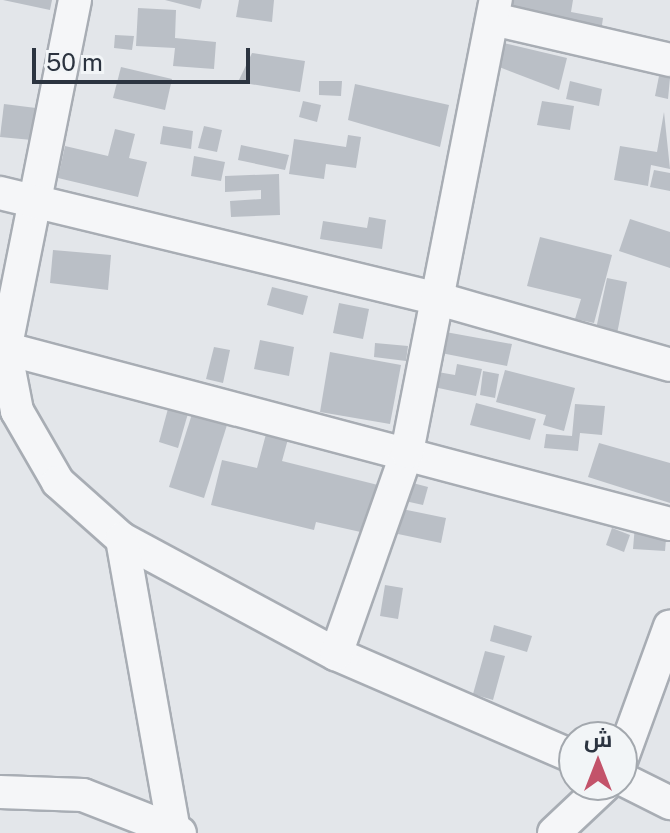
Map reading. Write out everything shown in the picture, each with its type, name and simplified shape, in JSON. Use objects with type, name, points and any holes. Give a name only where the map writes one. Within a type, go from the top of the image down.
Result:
[{"type":"street","points":[[75,0],[39,205],[3,348],[17,411],[58,482],[122,539],[336,654],[558,750]]},
{"type":"street","points":[[336,654],[407,452],[494,10],[670,60]]},
{"type":"street","points":[[0,193],[39,205],[439,299],[670,365]]},
{"type":"street","points":[[3,348],[407,452],[670,524]]},
{"type":"street","points":[[122,539],[177,832]]},
{"type":"street","points":[[635,721],[670,626]]},
{"type":"street","points":[[638,787],[670,803]]},
{"type":"street","points":[[0,792],[83,795],[177,832]]},
{"type":"street","points":[[554,833],[588,801]]},
{"type":"building","points":[[3,0],[52,0],[50,10]]},
{"type":"building","points":[[165,0],[202,0],[200,9]]},
{"type":"building","points":[[239,0],[274,0],[272,22],[236,17]]},
{"type":"building","points":[[508,0],[573,0],[571,12],[603,18],[601,32],[505,17]]},
{"type":"building","points":[[138,8],[176,10],[175,38],[216,42],[214,69],[173,66],[175,48],[136,46]]},
{"type":"building","points":[[115,35],[134,36],[132,50],[114,48]]},
{"type":"building","points":[[499,42],[567,58],[559,90],[494,65]]},
{"type":"building","points":[[252,53],[305,61],[300,92],[238,82]]},
{"type":"building","points":[[121,67],[172,79],[165,110],[113,98]]},
{"type":"building","points":[[659,76],[670,78],[668,99],[655,96]]},
{"type":"building","points":[[319,81],[342,81],[341,96],[319,95]]},
{"type":"building","points":[[570,81],[602,89],[599,106],[566,99]]},
{"type":"building","points":[[355,84],[449,105],[440,147],[348,120]]},
{"type":"building","points":[[303,101],[321,105],[317,122],[299,117]]},
{"type":"building","points":[[542,101],[574,106],[570,130],[537,125]]},
{"type":"building","points":[[4,104],[36,108],[32,140],[0,137]]},
{"type":"building","points":[[664,112],[670,169],[651,165],[648,186],[614,180],[620,146],[657,152]]},
{"type":"building","points":[[163,126],[193,131],[191,149],[160,144]]},
{"type":"building","points":[[204,126],[222,130],[217,152],[198,148]]},
{"type":"building","points":[[115,129],[135,134],[129,158],[147,162],[138,197],[58,178],[65,146],[108,156]]},
{"type":"building","points":[[348,135],[361,137],[356,168],[326,164],[324,179],[289,174],[294,139],[346,147]]},
{"type":"building","points":[[241,145],[289,155],[285,170],[238,160]]},
{"type":"building","points":[[194,156],[225,162],[221,181],[191,176]]},
{"type":"building","points":[[654,170],[670,173],[670,191],[650,187]]},
{"type":"building","points":[[279,174],[280,215],[231,217],[230,201],[261,199],[261,190],[225,192],[225,176]]},
{"type":"building","points":[[369,217],[386,220],[382,249],[320,239],[323,221],[367,228]]},
{"type":"building","points":[[630,219],[670,232],[670,268],[619,251]]},
{"type":"building","points":[[540,237],[612,255],[594,323],[575,319],[581,299],[527,286]]},
{"type":"building","points":[[53,250],[111,255],[108,290],[50,283]]},
{"type":"building","points":[[607,278],[627,282],[617,334],[596,329]]},
{"type":"building","points":[[272,287],[308,296],[303,315],[267,305]]},
{"type":"building","points":[[339,303],[369,309],[363,339],[333,333]]},
{"type":"building","points":[[440,331],[512,344],[507,366],[436,352]]},
{"type":"building","points":[[260,340],[294,347],[289,376],[254,369]]},
{"type":"building","points":[[375,343],[408,346],[406,361],[374,357]]},
{"type":"building","points":[[214,347],[230,350],[223,383],[206,379]]},
{"type":"building","points":[[330,352],[401,365],[390,424],[320,412]]},
{"type":"building","points":[[457,364],[482,369],[476,396],[429,386],[432,371],[455,375]]},
{"type":"building","points":[[505,370],[575,388],[564,431],[543,425],[546,415],[496,402]]},
{"type":"building","points":[[483,371],[499,374],[495,398],[480,395]]},
{"type":"building","points":[[476,403],[536,419],[530,440],[470,425]]},
{"type":"building","points":[[575,404],[605,406],[602,435],[580,433],[578,451],[544,448],[546,434],[572,436]]},
{"type":"building","points":[[169,405],[189,410],[178,448],[159,442]]},
{"type":"building","points":[[192,414],[227,425],[204,498],[169,487]]},
{"type":"building","points":[[266,434],[288,439],[282,461],[386,487],[374,535],[316,522],[314,530],[211,505],[222,460],[257,468]]},
{"type":"building","points":[[599,443],[670,463],[670,503],[588,477]]},
{"type":"building","points":[[409,482],[428,487],[423,505],[405,501]]},
{"type":"building","points":[[402,509],[446,518],[441,543],[398,534]]},
{"type":"building","points":[[635,525],[667,527],[665,551],[633,549]]},
{"type":"building","points":[[612,528],[630,535],[624,552],[606,545]]},
{"type":"building","points":[[385,585],[403,588],[398,619],[380,616]]},
{"type":"building","points":[[494,625],[532,636],[527,652],[490,641]]},
{"type":"building","points":[[485,651],[505,656],[493,700],[473,694]]}]
